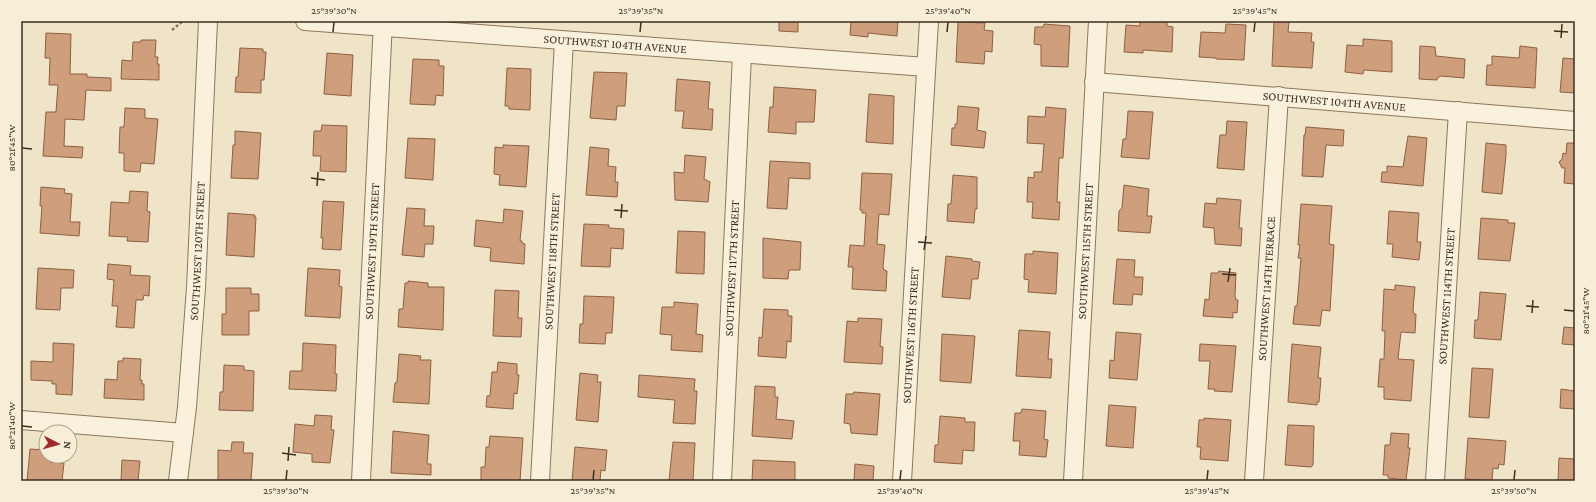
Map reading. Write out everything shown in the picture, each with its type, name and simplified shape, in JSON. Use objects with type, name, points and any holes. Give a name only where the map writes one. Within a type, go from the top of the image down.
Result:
[{"type":"street","name":"SOUTHWEST 120TH STREET","points":[[178,481],[184,433],[196,288],[208,21]]},
{"type":"street","name":"SOUTHWEST 104TH AVENUE","points":[[305,21],[383,24],[564,41],[926,68]]},
{"type":"street","name":"SOUTHWEST 116TH STREET","points":[[902,481],[929,21]]},
{"type":"street","name":"SOUTHWEST 115TH STREET","points":[[1072,481],[1098,21]]},
{"type":"street","name":"SOUTHWEST 119TH STREET","points":[[361,481],[383,24]]},
{"type":"street","name":"SOUTHWEST 118TH STREET","points":[[540,481],[564,41]]},
{"type":"street","name":"SOUTHWEST 117TH STREET","points":[[722,481],[742,54]]},
{"type":"street","name":"SOUTHWEST 104TH AVENUE","points":[[1094,82],[1575,121]]},
{"type":"street","name":"SOUTHWEST 114TH TERRACE","points":[[1254,481],[1279,96]]},
{"type":"street","name":"SOUTHWEST 114TH STREET","points":[[1435,481],[1458,111]]},
{"type":"street","points":[[21,420],[184,433]]},
{"type":"path","points":[[172,30],[183,21]]},
{"type":"building","points":[[779,21],[798,21],[798,32],[779,31]]},
{"type":"building","points":[[851,21],[898,21],[897,36],[868,33],[868,37],[850,35]]},
{"type":"building","points":[[1140,21],[1167,22],[1167,26],[1173,27],[1172,52],[1143,50],[1143,53],[1124,52],[1126,25],[1140,26]]},
{"type":"building","points":[[1274,21],[1289,22],[1288,32],[1312,33],[1311,42],[1314,42],[1312,68],[1272,66]]},
{"type":"building","points":[[958,22],[985,23],[984,30],[993,31],[992,52],[985,51],[984,64],[956,62]]},
{"type":"building","points":[[1044,24],[1070,26],[1068,67],[1041,66],[1041,45],[1034,44],[1035,27],[1043,27]]},
{"type":"building","points":[[1226,24],[1246,25],[1244,60],[1199,57],[1201,32],[1225,33]]},
{"type":"building","points":[[46,33],[71,34],[70,74],[87,74],[87,77],[111,78],[111,91],[86,90],[84,120],[65,119],[64,146],[83,147],[82,158],[43,156],[46,112],[56,112],[58,85],[49,85],[50,58],[45,58]]},
{"type":"building","points":[[1363,39],[1392,41],[1392,72],[1364,70],[1363,74],[1345,72],[1347,45],[1363,46]]},
{"type":"building","points":[[141,40],[156,40],[155,57],[158,57],[157,64],[159,64],[159,80],[121,79],[122,60],[132,61],[133,42],[141,42]]},
{"type":"building","points":[[1420,46],[1435,47],[1436,56],[1465,59],[1464,78],[1441,76],[1437,78],[1437,80],[1419,79]]},
{"type":"building","points":[[1520,46],[1537,48],[1535,88],[1486,85],[1487,65],[1492,65],[1492,56],[1519,58]]},
{"type":"building","points":[[240,48],[263,49],[263,52],[266,52],[264,80],[261,80],[261,93],[235,92],[236,77],[238,77]]},
{"type":"building","points":[[327,53],[353,55],[351,96],[324,94]]},
{"type":"building","points":[[1563,58],[1575,59],[1575,93],[1560,92]]},
{"type":"building","points":[[413,59],[439,60],[439,66],[444,66],[443,96],[436,95],[435,105],[410,104]]},
{"type":"building","points":[[507,68],[531,69],[530,110],[509,109],[509,106],[505,106]]},
{"type":"building","points":[[594,72],[627,73],[625,106],[617,106],[616,120],[590,118]]},
{"type":"building","points":[[677,79],[710,82],[708,109],[713,109],[712,130],[682,128],[684,111],[675,111]]},
{"type":"building","points":[[774,87],[816,90],[814,122],[796,122],[796,134],[768,132],[770,107],[773,107]]},
{"type":"building","points":[[869,94],[894,96],[893,144],[866,142]]},
{"type":"building","points":[[958,106],[979,108],[977,130],[986,132],[984,148],[951,145],[952,128],[955,128],[955,124],[957,124]]},
{"type":"building","points":[[1046,107],[1066,109],[1063,158],[1059,158],[1057,202],[1060,202],[1059,220],[1032,218],[1033,202],[1027,202],[1028,177],[1034,178],[1034,172],[1042,172],[1044,144],[1027,143],[1028,116],[1045,117]]},
{"type":"building","points":[[125,108],[145,109],[145,118],[158,119],[154,164],[141,163],[140,172],[124,171],[124,153],[119,153],[120,127],[124,127]]},
{"type":"building","points":[[1128,111],[1153,112],[1149,159],[1121,157],[1123,139],[1126,139]]},
{"type":"building","points":[[1227,121],[1247,122],[1244,170],[1217,168],[1220,135],[1226,135]]},
{"type":"building","points":[[322,125],[347,126],[346,172],[320,171],[321,156],[313,156],[314,131],[321,131]]},
{"type":"building","points":[[1306,127],[1344,130],[1343,146],[1326,145],[1323,177],[1302,176],[1304,135]]},
{"type":"building","points":[[235,131],[261,133],[258,179],[231,178]]},
{"type":"building","points":[[1408,136],[1427,138],[1423,186],[1381,182],[1382,172],[1387,172],[1387,166],[1403,167]]},
{"type":"building","points":[[408,138],[435,139],[433,180],[405,178]]},
{"type":"building","points":[[1486,143],[1506,145],[1502,194],[1482,192]]},
{"type":"building","points":[[1567,143],[1575,143],[1575,184],[1564,183],[1565,168],[1562,168],[1559,162],[1562,159],[1563,153],[1566,154]]},
{"type":"building","points":[[503,145],[529,146],[526,187],[499,185],[500,175],[494,174],[495,147],[503,148]]},
{"type":"building","points":[[590,147],[609,149],[608,166],[616,167],[615,182],[618,182],[617,197],[586,195]]},
{"type":"building","points":[[685,155],[706,157],[704,179],[710,182],[708,202],[675,200],[674,172],[684,173]]},
{"type":"building","points":[[770,161],[810,163],[810,179],[789,178],[787,209],[767,208]]},
{"type":"building","points":[[862,173],[892,174],[889,215],[879,214],[877,244],[885,245],[883,267],[884,270],[887,271],[886,291],[852,289],[853,267],[848,267],[850,245],[864,246],[866,213],[862,213],[862,210],[860,210]]},
{"type":"building","points":[[953,175],[977,177],[977,209],[975,209],[974,223],[947,221],[948,204],[951,204]]},
{"type":"building","points":[[1124,185],[1149,189],[1147,216],[1152,216],[1150,233],[1118,231],[1119,211],[1122,208]]},
{"type":"building","points":[[41,187],[65,189],[64,193],[72,194],[70,222],[80,222],[79,236],[40,233],[42,206],[40,206]]},
{"type":"building","points":[[130,191],[148,192],[147,211],[150,212],[148,242],[127,241],[128,237],[109,236],[111,202],[129,203]]},
{"type":"building","points":[[1217,198],[1241,200],[1239,228],[1242,228],[1241,246],[1215,244],[1214,228],[1203,227],[1205,203],[1216,204]]},
{"type":"building","points":[[323,201],[344,202],[341,250],[322,249],[323,238],[321,238]]},
{"type":"building","points":[[1301,204],[1332,206],[1329,244],[1334,245],[1330,311],[1322,310],[1320,326],[1293,324],[1295,306],[1297,306],[1301,258],[1298,258],[1300,245],[1298,245]]},
{"type":"building","points":[[407,208],[425,209],[424,226],[434,226],[433,244],[425,244],[424,257],[402,255]]},
{"type":"building","points":[[504,209],[523,211],[520,241],[525,244],[524,264],[490,261],[491,248],[474,246],[476,220],[503,223]]},
{"type":"building","points":[[1389,211],[1419,213],[1417,242],[1421,242],[1419,260],[1392,257],[1393,244],[1387,244]]},
{"type":"building","points":[[228,213],[255,215],[254,257],[226,255]]},
{"type":"building","points":[[1481,218],[1508,220],[1508,223],[1515,223],[1510,261],[1478,259]]},
{"type":"building","points":[[584,224],[609,225],[609,228],[624,229],[623,249],[611,248],[610,267],[581,266]]},
{"type":"building","points":[[678,231],[705,232],[704,274],[676,273]]},
{"type":"building","points":[[763,238],[801,242],[800,270],[789,270],[788,279],[763,278]]},
{"type":"building","points":[[1033,251],[1058,253],[1056,294],[1028,292],[1029,280],[1024,279],[1025,254],[1033,254]]},
{"type":"building","points":[[946,256],[972,259],[972,261],[980,262],[978,279],[972,279],[970,299],[942,297]]},
{"type":"building","points":[[1117,259],[1135,260],[1134,277],[1143,277],[1142,295],[1133,294],[1132,305],[1113,304]]},
{"type":"building","points":[[108,264],[131,266],[130,275],[150,276],[149,296],[144,295],[143,300],[136,300],[134,328],[116,327],[118,306],[112,306],[114,280],[107,279]]},
{"type":"building","points":[[38,268],[74,270],[73,288],[61,288],[60,310],[36,309]]},
{"type":"building","points":[[308,268],[340,270],[339,286],[342,287],[340,318],[305,316]]},
{"type":"building","points":[[1219,271],[1236,273],[1235,296],[1236,300],[1238,300],[1237,313],[1233,312],[1233,318],[1203,316],[1205,299],[1209,300],[1211,273],[1218,273]]},
{"type":"building","points":[[408,281],[428,283],[428,287],[444,287],[443,330],[398,327],[399,309],[403,309],[405,283],[408,283]]},
{"type":"building","points":[[1395,285],[1415,287],[1413,310],[1414,314],[1416,314],[1415,333],[1401,332],[1398,359],[1414,360],[1411,401],[1384,399],[1384,387],[1378,387],[1380,359],[1384,359],[1385,331],[1382,331],[1384,289],[1395,290]]},
{"type":"building","points":[[226,288],[251,288],[251,294],[259,294],[259,311],[249,311],[249,335],[222,335],[222,314],[226,314]]},
{"type":"building","points":[[495,290],[519,291],[518,318],[522,318],[521,337],[493,336]]},
{"type":"building","points":[[1480,292],[1506,294],[1501,340],[1474,338],[1475,320],[1478,320]]},
{"type":"building","points":[[584,296],[614,297],[612,333],[606,333],[605,344],[579,343],[580,324],[583,324]]},
{"type":"building","points":[[674,302],[698,304],[696,334],[703,335],[702,352],[671,350],[672,335],[660,334],[662,307],[674,307]]},
{"type":"building","points":[[764,309],[788,310],[788,316],[792,316],[791,342],[787,341],[786,358],[758,356],[759,337],[762,338]]},
{"type":"building","points":[[858,318],[882,319],[880,346],[883,347],[882,364],[844,362],[847,321],[858,322]]},
{"type":"building","points":[[1564,327],[1575,328],[1575,345],[1562,344]]},
{"type":"building","points":[[1019,330],[1050,332],[1048,359],[1052,359],[1051,378],[1016,376]]},
{"type":"building","points":[[1116,332],[1141,334],[1137,380],[1109,378],[1110,360],[1114,361]]},
{"type":"building","points":[[942,334],[975,336],[971,383],[940,381]]},
{"type":"building","points":[[53,343],[74,344],[72,395],[56,394],[56,384],[52,384],[52,381],[31,380],[31,361],[53,362]]},
{"type":"building","points":[[303,343],[336,345],[336,391],[289,389],[290,371],[302,371]]},
{"type":"building","points":[[1200,344],[1236,346],[1232,392],[1214,391],[1215,389],[1208,389],[1210,361],[1199,361]]},
{"type":"building","points":[[1292,344],[1321,347],[1318,378],[1321,378],[1319,402],[1317,402],[1317,405],[1288,402]]},
{"type":"building","points":[[399,354],[421,356],[420,360],[431,360],[429,404],[393,402],[395,383],[397,382]]},
{"type":"building","points":[[123,358],[141,359],[140,380],[142,380],[142,384],[144,384],[144,400],[104,398],[105,379],[117,380],[118,361],[123,361]]},
{"type":"building","points":[[498,362],[517,364],[517,375],[519,375],[517,394],[514,393],[513,409],[486,407],[487,396],[490,396],[492,372],[497,372]]},
{"type":"building","points":[[224,365],[244,366],[244,370],[254,371],[253,411],[219,410],[220,392],[223,392]]},
{"type":"building","points":[[1472,368],[1493,369],[1489,418],[1469,417]]},
{"type":"building","points":[[580,373],[598,375],[597,382],[601,382],[598,422],[576,420]]},
{"type":"building","points":[[639,375],[695,379],[694,391],[697,391],[695,424],[673,423],[675,400],[638,397]]},
{"type":"building","points":[[755,386],[775,387],[775,397],[778,397],[776,419],[794,421],[792,439],[752,436]]},
{"type":"building","points":[[1561,389],[1575,391],[1575,409],[1560,408]]},
{"type":"building","points":[[854,392],[880,394],[877,435],[851,433],[850,424],[844,423],[846,394],[853,394]]},
{"type":"building","points":[[1109,405],[1136,407],[1133,448],[1106,446]]},
{"type":"building","points":[[1022,409],[1046,411],[1044,439],[1048,440],[1046,457],[1019,455],[1020,441],[1013,441],[1015,413],[1021,413]]},
{"type":"building","points":[[315,415],[332,416],[331,430],[334,430],[330,463],[312,462],[312,454],[293,452],[295,424],[314,426]]},
{"type":"building","points":[[940,416],[965,418],[965,422],[975,422],[974,451],[963,450],[962,464],[934,462],[935,445],[938,445]]},
{"type":"building","points":[[1204,418],[1231,420],[1228,461],[1200,459],[1201,447],[1197,447],[1199,420],[1204,420]]},
{"type":"building","points":[[1288,425],[1314,426],[1313,465],[1311,467],[1285,465]]},
{"type":"building","points":[[393,431],[429,435],[427,464],[431,464],[431,475],[391,473]]},
{"type":"building","points":[[1391,433],[1409,434],[1408,448],[1410,448],[1406,480],[1388,478],[1388,475],[1383,475],[1385,445],[1390,445]]},
{"type":"building","points":[[490,436],[523,438],[520,481],[481,481],[481,467],[485,467],[486,447],[489,447]]},
{"type":"building","points":[[1468,438],[1506,441],[1504,465],[1499,464],[1498,469],[1493,468],[1492,481],[1465,479]]},
{"type":"building","points":[[232,442],[244,442],[243,453],[253,453],[251,481],[218,481],[218,450],[231,451]]},
{"type":"building","points":[[673,442],[695,443],[693,481],[669,481]]},
{"type":"building","points":[[575,447],[607,450],[605,471],[601,470],[600,481],[572,481]]},
{"type":"building","points":[[30,449],[38,450],[38,464],[64,464],[62,481],[27,481]]},
{"type":"building","points":[[1559,458],[1575,459],[1575,481],[1558,481]]},
{"type":"building","points":[[122,460],[140,461],[138,481],[121,481]]},
{"type":"building","points":[[753,460],[795,462],[795,481],[752,481]]},
{"type":"building","points":[[855,464],[874,466],[873,481],[854,481]]}]
